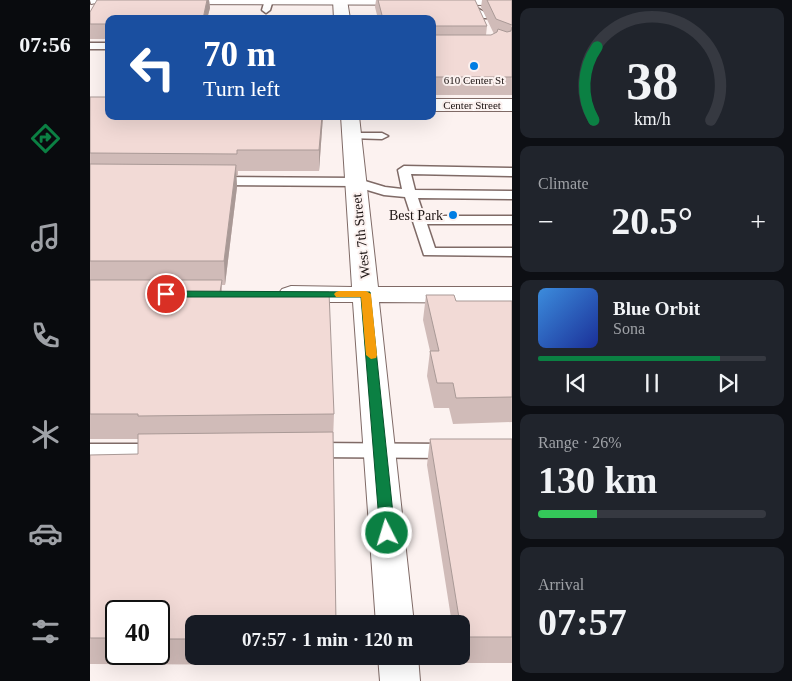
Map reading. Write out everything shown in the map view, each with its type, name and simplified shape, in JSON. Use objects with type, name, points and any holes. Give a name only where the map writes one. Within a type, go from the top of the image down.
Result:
[{"type":"street","points":[[128,0],[268,5],[340,0],[478,9],[512,1]]},
{"type":"street","points":[[340,0],[342,15]]},
{"type":"street","name":"Center Street","points":[[436,105],[512,105]]},
{"type":"street","name":"West 7th Street","points":[[351,126],[394,615]]},
{"type":"street","points":[[267,294],[512,295]]},
{"type":"street","points":[[399,665],[400,681]]},
{"type":"lane","points":[[478,9],[485,30]]},
{"type":"lane","points":[[90,46],[105,46]]},
{"type":"lane","points":[[351,126],[382,136]]},
{"type":"lane","points":[[512,172],[404,170],[429,252],[512,252]]},
{"type":"lane","points":[[198,181],[355,182],[384,191],[410,194],[512,195]]},
{"type":"lane","points":[[418,220],[512,220]]},
{"type":"lane","points":[[294,450],[380,449],[464,452]]},
{"type":"lane","points":[[90,451],[178,450]]},
{"type":"building","points":[[97,0],[207,0],[204,15],[105,15],[105,24],[90,24],[90,12]]},
{"type":"building","points":[[378,0],[475,0],[487,26],[436,26],[436,15],[382,15]]},
{"type":"building","points":[[487,0],[512,0],[512,25],[496,19]]},
{"type":"building","points":[[512,27],[512,77],[436,77],[436,35],[491,35],[497,32],[498,29],[507,32],[511,31]]},
{"type":"building","points":[[90,97],[105,97],[105,120],[322,120],[319,150],[237,150],[237,154],[90,153]]},
{"type":"building","points":[[90,164],[236,165],[224,261],[90,261]]},
{"type":"building","points":[[90,280],[222,280],[220,292],[329,292],[334,414],[138,416],[138,414],[90,414]]},
{"type":"building","points":[[426,295],[454,295],[456,301],[512,301],[512,397],[456,398],[453,383],[437,383],[430,351],[439,351]]},
{"type":"building","points":[[333,432],[336,615],[185,615],[185,639],[170,639],[170,600],[105,600],[105,638],[90,638],[90,455],[138,454],[138,434]]},
{"type":"building","points":[[430,439],[512,439],[512,637],[470,637],[470,615],[459,615]]},
{"type":"slow traffic","points":[[339,294],[366,294],[371,355]]},
{"type":"place","name":"610 Center St","points":[[474,66]]},
{"type":"place","name":"Best Park","points":[[453,215]]},
{"type":"route","points":[[166,294],[366,294],[387,533]]}]
